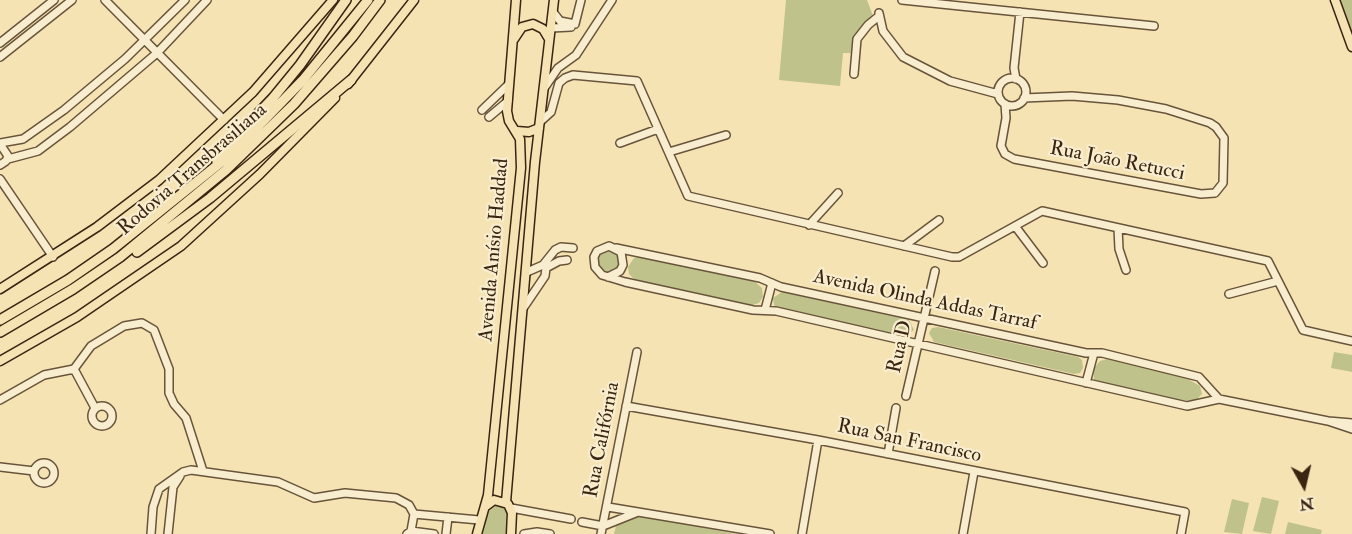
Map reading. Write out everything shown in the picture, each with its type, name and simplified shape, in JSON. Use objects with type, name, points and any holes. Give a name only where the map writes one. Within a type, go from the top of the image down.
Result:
[{"type":"highway","points":[[211,171],[226,147],[273,98],[300,65],[346,0]]},
{"type":"highway","name":"Rodovia Transbrasiliana","points":[[0,320],[68,280],[113,249],[211,171],[273,112],[368,0]]},
{"type":"highway","name":"Rodovia Transbrasiliana","points":[[0,332],[73,289],[163,224],[273,126],[326,68],[380,0]]},
{"type":"highway","points":[[73,289],[95,281],[210,198],[351,80]]},
{"type":"main road","points":[[0,289],[53,257],[159,180],[224,120],[285,58],[333,0]]},
{"type":"main road","points":[[0,361],[77,317],[181,246],[260,174],[351,80],[414,0]]},
{"type":"main road","name":"Avenida Anísio Haddad","points":[[477,534],[479,520],[486,506],[521,168],[521,144],[517,131],[507,116],[516,0]]},
{"type":"main road","name":"Avenida Anísio Haddad","points":[[511,534],[508,505],[540,125],[554,0]]},
{"type":"main road","points":[[1335,0],[1352,47]]},
{"type":"main road","points":[[514,39],[525,25],[551,27]]},
{"type":"main road","points":[[539,25],[549,40]]},
{"type":"main road","points":[[517,131],[529,132],[540,125]]},
{"type":"main road","points":[[486,506],[494,500],[508,505]]},
{"type":"street","points":[[0,43],[54,0]]},
{"type":"street","points":[[0,57],[72,0]]},
{"type":"street","points":[[105,0],[224,120]]},
{"type":"street","points":[[0,144],[23,139],[98,83],[145,41],[185,0]]},
{"type":"street","points":[[4,162],[44,148],[96,107],[157,53],[207,0]]},
{"type":"street","points":[[575,24],[581,0]]},
{"type":"street","points":[[573,73],[569,67],[612,0]]},
{"type":"street","points":[[902,0],[1154,26]]},
{"type":"street","points":[[553,12],[560,21],[575,24]]},
{"type":"street","points":[[998,91],[1012,79],[1020,12]]},
{"type":"street","points":[[854,74],[857,39],[879,14],[888,40],[903,57],[950,81],[998,91]]},
{"type":"street","points":[[551,27],[566,28],[575,24]]},
{"type":"street","points":[[545,87],[558,68],[576,55]]},
{"type":"street","points":[[540,125],[550,112],[559,83],[573,73],[637,81],[688,196],[946,257],[959,257],[1042,211],[1268,261],[1303,330],[1352,341]]},
{"type":"street","points":[[1006,118],[1025,94],[1022,84],[1012,79]]},
{"type":"street","points":[[482,110],[509,84]]},
{"type":"street","points":[[998,91],[1005,104],[1006,118]]},
{"type":"street","name":"Rua João Retucci","points":[[1006,118],[1000,141],[1002,151],[1014,159],[1201,194],[1215,193],[1223,183],[1224,138],[1210,123],[1166,109],[1118,100],[1025,94]]},
{"type":"street","points":[[489,117],[508,101]]},
{"type":"street","points":[[1005,104],[1014,106]]},
{"type":"street","points":[[620,143],[658,129]]},
{"type":"street","points":[[669,152],[726,135]]},
{"type":"street","points":[[0,144],[7,150],[1,180],[53,257]]},
{"type":"street","points":[[809,225],[838,193]]},
{"type":"street","points":[[904,246],[939,220]]},
{"type":"street","points":[[1015,226],[1043,263]]},
{"type":"street","points":[[1118,228],[1119,249],[1126,270]]},
{"type":"street","points":[[527,272],[545,270],[566,261],[561,248]]},
{"type":"street","points":[[524,307],[545,270],[551,253],[561,248],[573,250]]},
{"type":"street","points":[[608,276],[620,271],[624,265],[621,252],[616,248],[603,248],[594,257],[597,270],[608,276],[1187,406],[1219,399],[1328,421],[1352,423]]},
{"type":"street","name":"Avenida Olinda Addas Tarraf","points":[[616,248],[760,278],[772,284],[1199,377],[1219,399]]},
{"type":"street","name":"Rua D","points":[[906,396],[935,271]]},
{"type":"street","points":[[1229,294],[1278,281]]},
{"type":"street","points":[[765,310],[772,284]]},
{"type":"street","points":[[0,400],[44,375],[74,369],[91,346],[124,326],[142,322],[154,330],[169,369],[169,393],[174,404],[186,418],[204,471]]},
{"type":"street","name":"Rua Califórnia","points":[[601,534],[637,352]]},
{"type":"street","points":[[1086,383],[1094,353]]},
{"type":"street","points":[[74,369],[95,408]]},
{"type":"street","name":"Rua San Francisco","points":[[626,406],[818,440],[1185,512],[1181,534]]},
{"type":"street","points":[[888,454],[896,408]]},
{"type":"street","points":[[1328,421],[1352,429]]},
{"type":"street","points":[[802,534],[818,440]]},
{"type":"street","points":[[0,466],[34,471]]},
{"type":"street","points":[[168,534],[175,482],[183,471]]},
{"type":"street","points":[[151,534],[153,507],[158,491],[165,482],[183,471],[204,471],[278,482],[314,498],[345,493],[396,498],[409,505],[414,514],[409,533],[434,534]]},
{"type":"street","points":[[963,534],[974,472]]},
{"type":"street","points":[[158,491],[173,496]]},
{"type":"street","points":[[508,505],[571,519]]},
{"type":"street","points":[[608,507],[768,534]]},
{"type":"street","points":[[582,522],[603,526],[638,512]]},
{"type":"street","points":[[414,514],[479,520]]},
{"type":"street","points":[[446,534],[448,517]]},
{"type":"street","points":[[524,534],[537,532],[550,534]]},
{"type":"green space","points":[[786,0],[867,0],[873,16],[855,34],[852,53],[843,53],[840,86],[779,80]]},
{"type":"green space","points":[[1338,0],[1352,0],[1352,37]]},
{"type":"green space","points":[[608,251],[616,254],[619,262],[616,270],[608,273],[600,270],[597,262],[600,254]]},
{"type":"green space","points":[[644,256],[755,282],[762,288],[763,297],[759,303],[749,306],[637,282],[629,274],[628,267],[634,258]]},
{"type":"green space","points":[[782,292],[909,320],[914,330],[905,336],[780,309],[774,305],[773,298]]},
{"type":"green space","points":[[938,327],[1078,357],[1082,360],[1083,368],[1080,373],[1074,374],[934,342],[929,333],[932,328]]},
{"type":"green space","points":[[1334,352],[1352,355],[1352,372],[1331,368]]},
{"type":"green space","points":[[1107,359],[1188,379],[1200,386],[1202,394],[1196,400],[1178,401],[1099,383],[1094,379],[1093,369],[1100,361]]},
{"type":"green space","points":[[1262,497],[1279,501],[1271,534],[1253,531]]},
{"type":"green space","points":[[1232,499],[1249,503],[1242,534],[1224,532]]},
{"type":"green space","points":[[497,505],[507,512],[506,534],[482,534],[487,513]]},
{"type":"green space","points":[[639,515],[736,534],[614,534],[616,526]]},
{"type":"green space","points":[[1288,522],[1322,530],[1321,534],[1285,534]]}]
